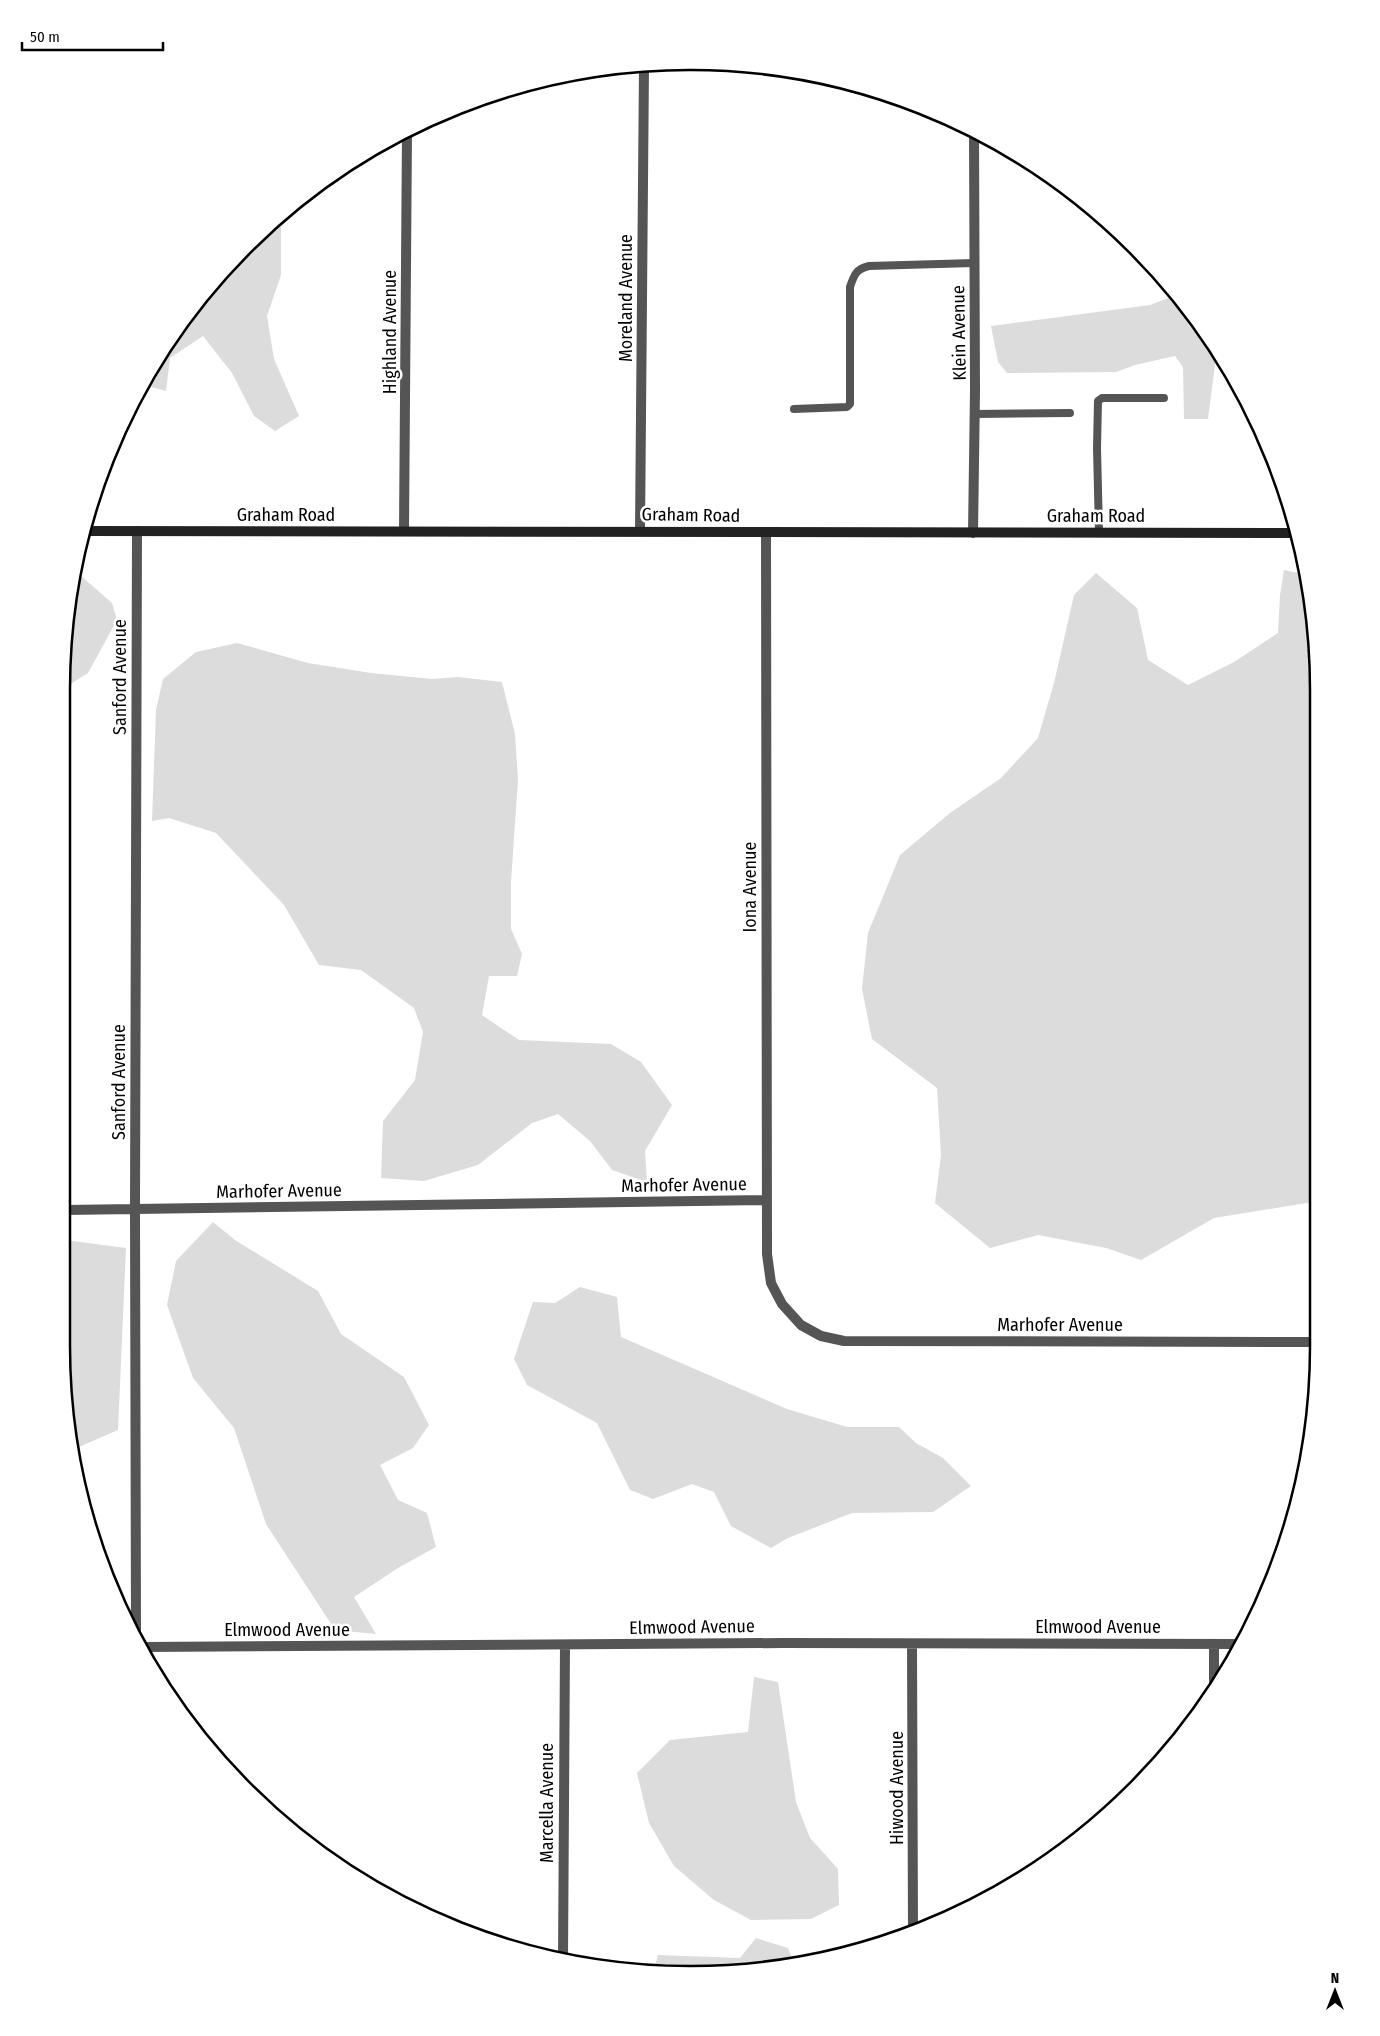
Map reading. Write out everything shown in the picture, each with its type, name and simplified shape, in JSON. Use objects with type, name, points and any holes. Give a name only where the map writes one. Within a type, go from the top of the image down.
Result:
[{"type":"main road","name":"Graham Road","points":[[91,531],[1290,533]]},
{"type":"street","name":"Moreland Avenue","points":[[640,531],[644,72]]},
{"type":"street","name":"Highland Avenue","points":[[404,531],[407,139]]},
{"type":"street","name":"Klein Avenue","points":[[973,533],[975,414],[974,139]]},
{"type":"street","name":"Sanford Avenue","points":[[136,1624],[137,531]]},
{"type":"street","name":"Iona Avenue","points":[[766,532],[766,1200]]},
{"type":"street","name":"Marhofer Avenue","points":[[70,1210],[766,1200],[767,1254],[771,1283],[782,1304],[801,1325],[821,1336],[844,1341],[1310,1342]]},
{"type":"street","name":"Elmwood Avenue","points":[[148,1647],[783,1643],[1233,1645]]},
{"type":"street","name":"Hiwood Avenue","points":[[912,1644],[913,1924]]},
{"type":"street","name":"Marcella Avenue","points":[[563,1953],[565,1645]]},
{"type":"street","points":[[1214,1646],[1214,1677]]},
{"type":"lane","points":[[794,408],[847,407],[850,404],[850,287],[854,275],[859,268],[869,266],[974,264]]},
{"type":"lane","points":[[1099,532],[1098,401],[1102,398],[1164,398]]},
{"type":"lane","points":[[975,414],[1070,413]]},
{"type":"shaded area","points":[[280,225],[281,275],[267,316],[274,359],[299,416],[275,431],[254,416],[232,373],[203,336],[170,358],[166,391],[149,387],[174,346],[224,281]]},
{"type":"shaded area","points":[[1169,298],[1215,361],[1208,419],[1184,419],[1183,367],[1175,356],[1135,365],[1116,372],[1007,373],[998,362],[991,326],[1150,305]]},
{"type":"shaded area","points":[[1284,570],[1299,573],[1309,649],[1310,690],[1310,1202],[1214,1218],[1141,1260],[1106,1248],[1038,1235],[990,1248],[935,1203],[941,1155],[937,1088],[872,1039],[862,989],[868,933],[900,855],[950,813],[1001,778],[1038,738],[1054,683],[1074,595],[1096,573],[1137,608],[1148,660],[1188,685],[1234,662],[1278,633],[1280,595]]},
{"type":"shaded area","points":[[81,576],[112,603],[117,620],[88,673],[70,684],[71,649]]},
{"type":"shaded area","points":[[237,643],[308,663],[371,673],[432,679],[458,677],[502,682],[515,734],[518,780],[511,882],[511,929],[522,954],[517,976],[489,976],[482,1015],[519,1040],[611,1044],[641,1062],[672,1105],[645,1151],[647,1182],[612,1170],[590,1141],[558,1114],[532,1123],[478,1165],[424,1181],[381,1178],[383,1121],[415,1080],[423,1032],[414,1008],[361,970],[319,965],[284,905],[216,833],[169,818],[152,821],[156,710],[163,679],[196,652]]},
{"type":"shaded area","points":[[213,1222],[235,1240],[318,1291],[341,1334],[404,1377],[429,1425],[413,1448],[380,1465],[398,1500],[427,1513],[436,1547],[398,1568],[354,1597],[376,1634],[335,1630],[266,1524],[234,1428],[193,1378],[167,1305],[176,1261]]},
{"type":"shaded area","points":[[70,1241],[126,1248],[118,1430],[79,1447],[71,1387]]},
{"type":"shaded area","points":[[580,1287],[617,1297],[621,1337],[787,1409],[847,1427],[899,1427],[916,1443],[943,1458],[971,1486],[933,1512],[852,1513],[788,1538],[771,1548],[731,1526],[714,1492],[692,1484],[653,1499],[630,1490],[597,1423],[527,1385],[514,1359],[533,1302],[555,1303]]},
{"type":"shaded area","points":[[754,1677],[778,1682],[796,1802],[810,1838],[838,1869],[839,1905],[811,1919],[751,1920],[714,1900],[674,1866],[649,1823],[637,1773],[670,1740],[748,1732]]},
{"type":"shaded area","points":[[756,1938],[788,1948],[792,1957],[731,1965],[655,1965],[658,1955],[740,1958]]}]
